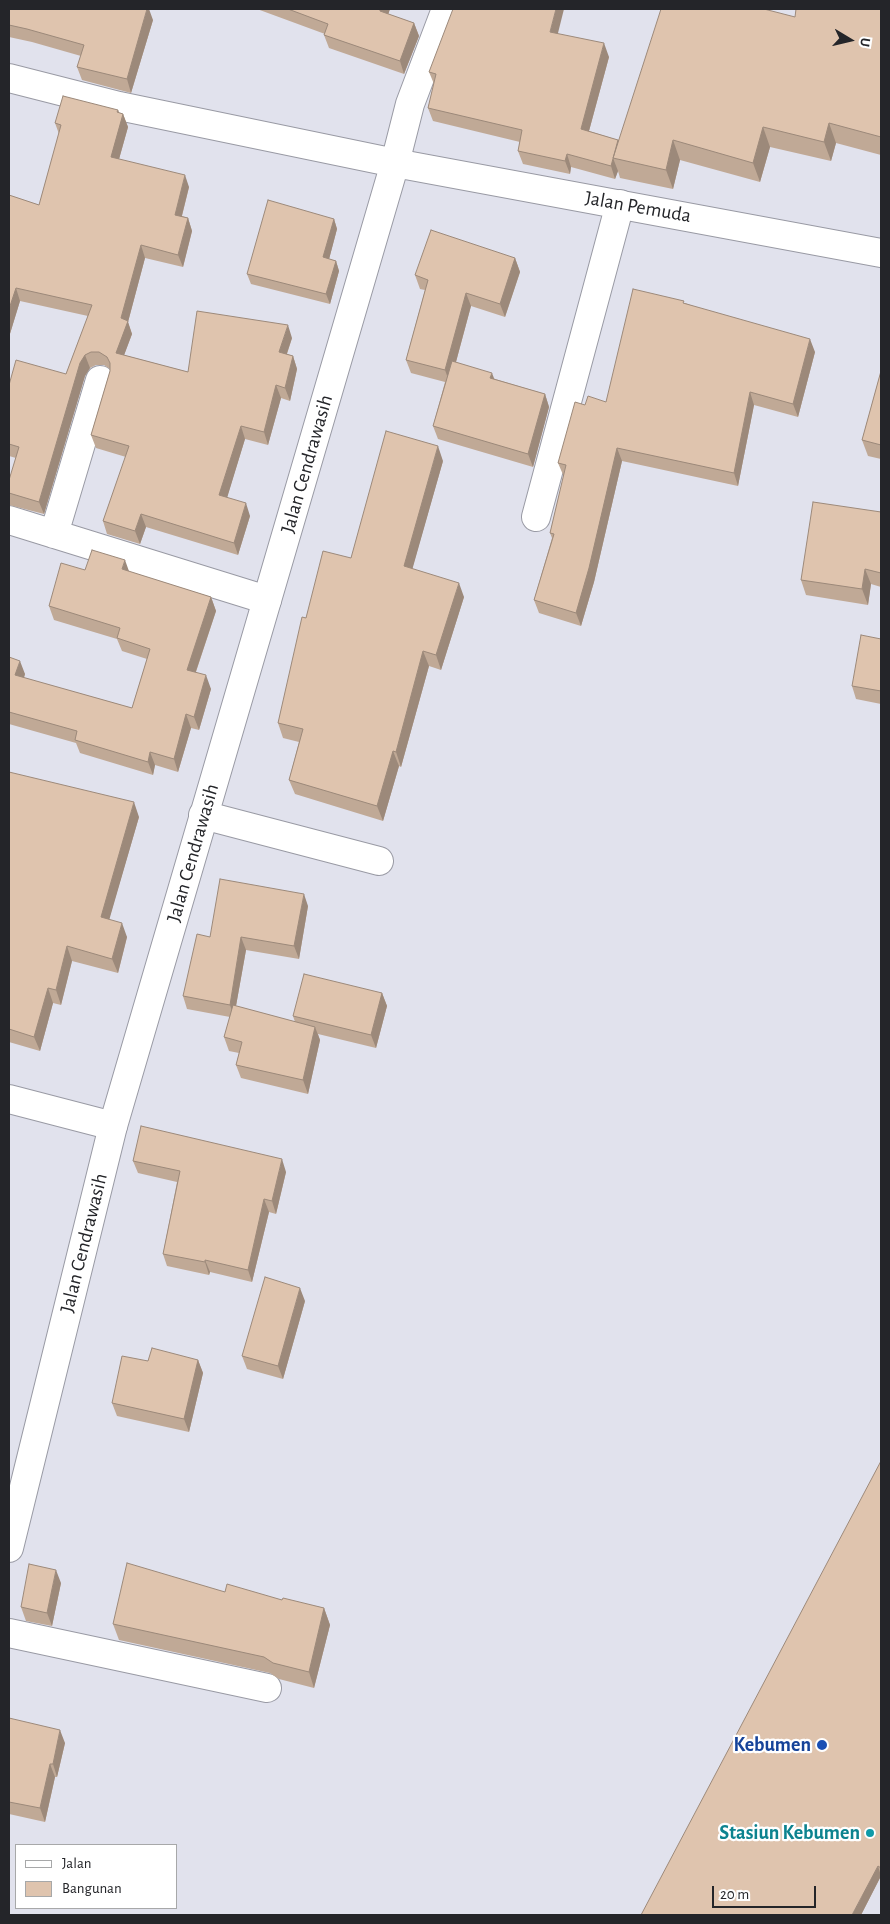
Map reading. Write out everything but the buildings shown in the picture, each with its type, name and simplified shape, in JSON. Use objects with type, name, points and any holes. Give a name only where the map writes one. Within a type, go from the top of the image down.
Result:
[{"type":"main road","name":"Jalan Cendrawasih","points":[[11,1535],[113,1126],[395,163],[410,104],[446,9]]},
{"type":"main road","name":"Jalan Pemuda","points":[[9,78],[119,106],[395,163],[881,253]]},
{"type":"main road","points":[[536,517],[620,204]]},
{"type":"main road","points":[[54,534],[100,380]]},
{"type":"main road","points":[[9,520],[267,600]]},
{"type":"main road","points":[[203,815],[379,861]]},
{"type":"main road","points":[[9,1099],[113,1126]]},
{"type":"main road","points":[[9,1633],[267,1688]]},
{"type":"place","name":"Kebumen","points":[[822,1745]]},
{"type":"place","name":"Stasiun Kebumen","points":[[870,1833]]}]
